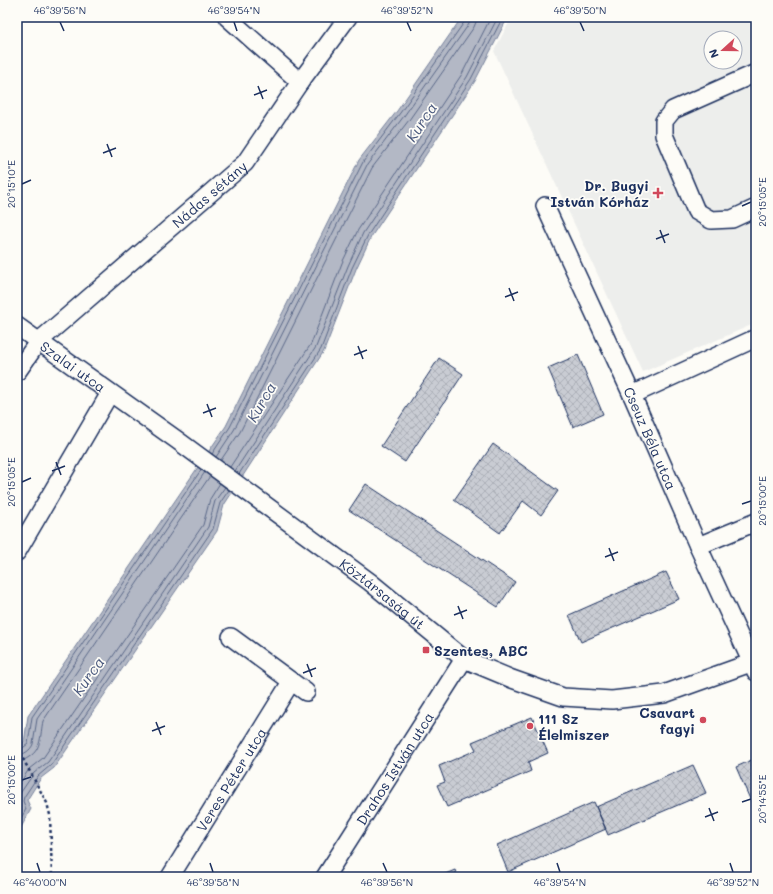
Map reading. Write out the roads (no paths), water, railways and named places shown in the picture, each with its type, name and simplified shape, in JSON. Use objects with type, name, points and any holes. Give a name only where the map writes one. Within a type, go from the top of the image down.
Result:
[{"type":"street","points":[[227,17],[300,82]]},
{"type":"street","name":"Nádas sétány","points":[[17,372],[38,342],[245,163],[300,82],[348,17]]},
{"type":"street","points":[[756,73],[673,110],[664,121],[664,135],[696,211],[711,220],[732,219],[756,208]]},
{"type":"street","name":"Cseuz Béla utca","points":[[544,206],[632,395],[698,546],[755,665]]},
{"type":"street","name":"Szalai utca","points":[[17,326],[110,393]]},
{"type":"street","points":[[632,395],[756,338]]},
{"type":"street","points":[[17,552],[110,393]]},
{"type":"street","name":"Köztársaság út","points":[[110,393],[177,440],[370,582],[464,659],[512,679],[563,697],[612,700],[664,694],[755,665]]},
{"type":"street","points":[[698,546],[756,522]]},
{"type":"street","points":[[231,637],[290,682],[306,692]]},
{"type":"street","name":"Drahos István utca","points":[[325,877],[464,659]]},
{"type":"street","name":"Veres Péter utca","points":[[170,877],[290,682]]},
{"type":"water","name":"Kurca","points":[[462,17],[508,17],[475,81],[371,237],[356,269],[324,351],[224,505],[217,531],[54,768],[41,778],[27,800],[31,809],[17,835],[17,747],[24,742],[28,716],[226,426],[359,160],[397,111]]},
{"type":"place","name":"Dr. Bugyi István Kórház","points":[[658,193]]},
{"type":"place","name":"Szentes, ABC","points":[[426,650]]},
{"type":"place","name":"Csavart fagyi","points":[[703,720]]},
{"type":"place","name":"111 Sz Élelmiszer","points":[[530,726]]}]
